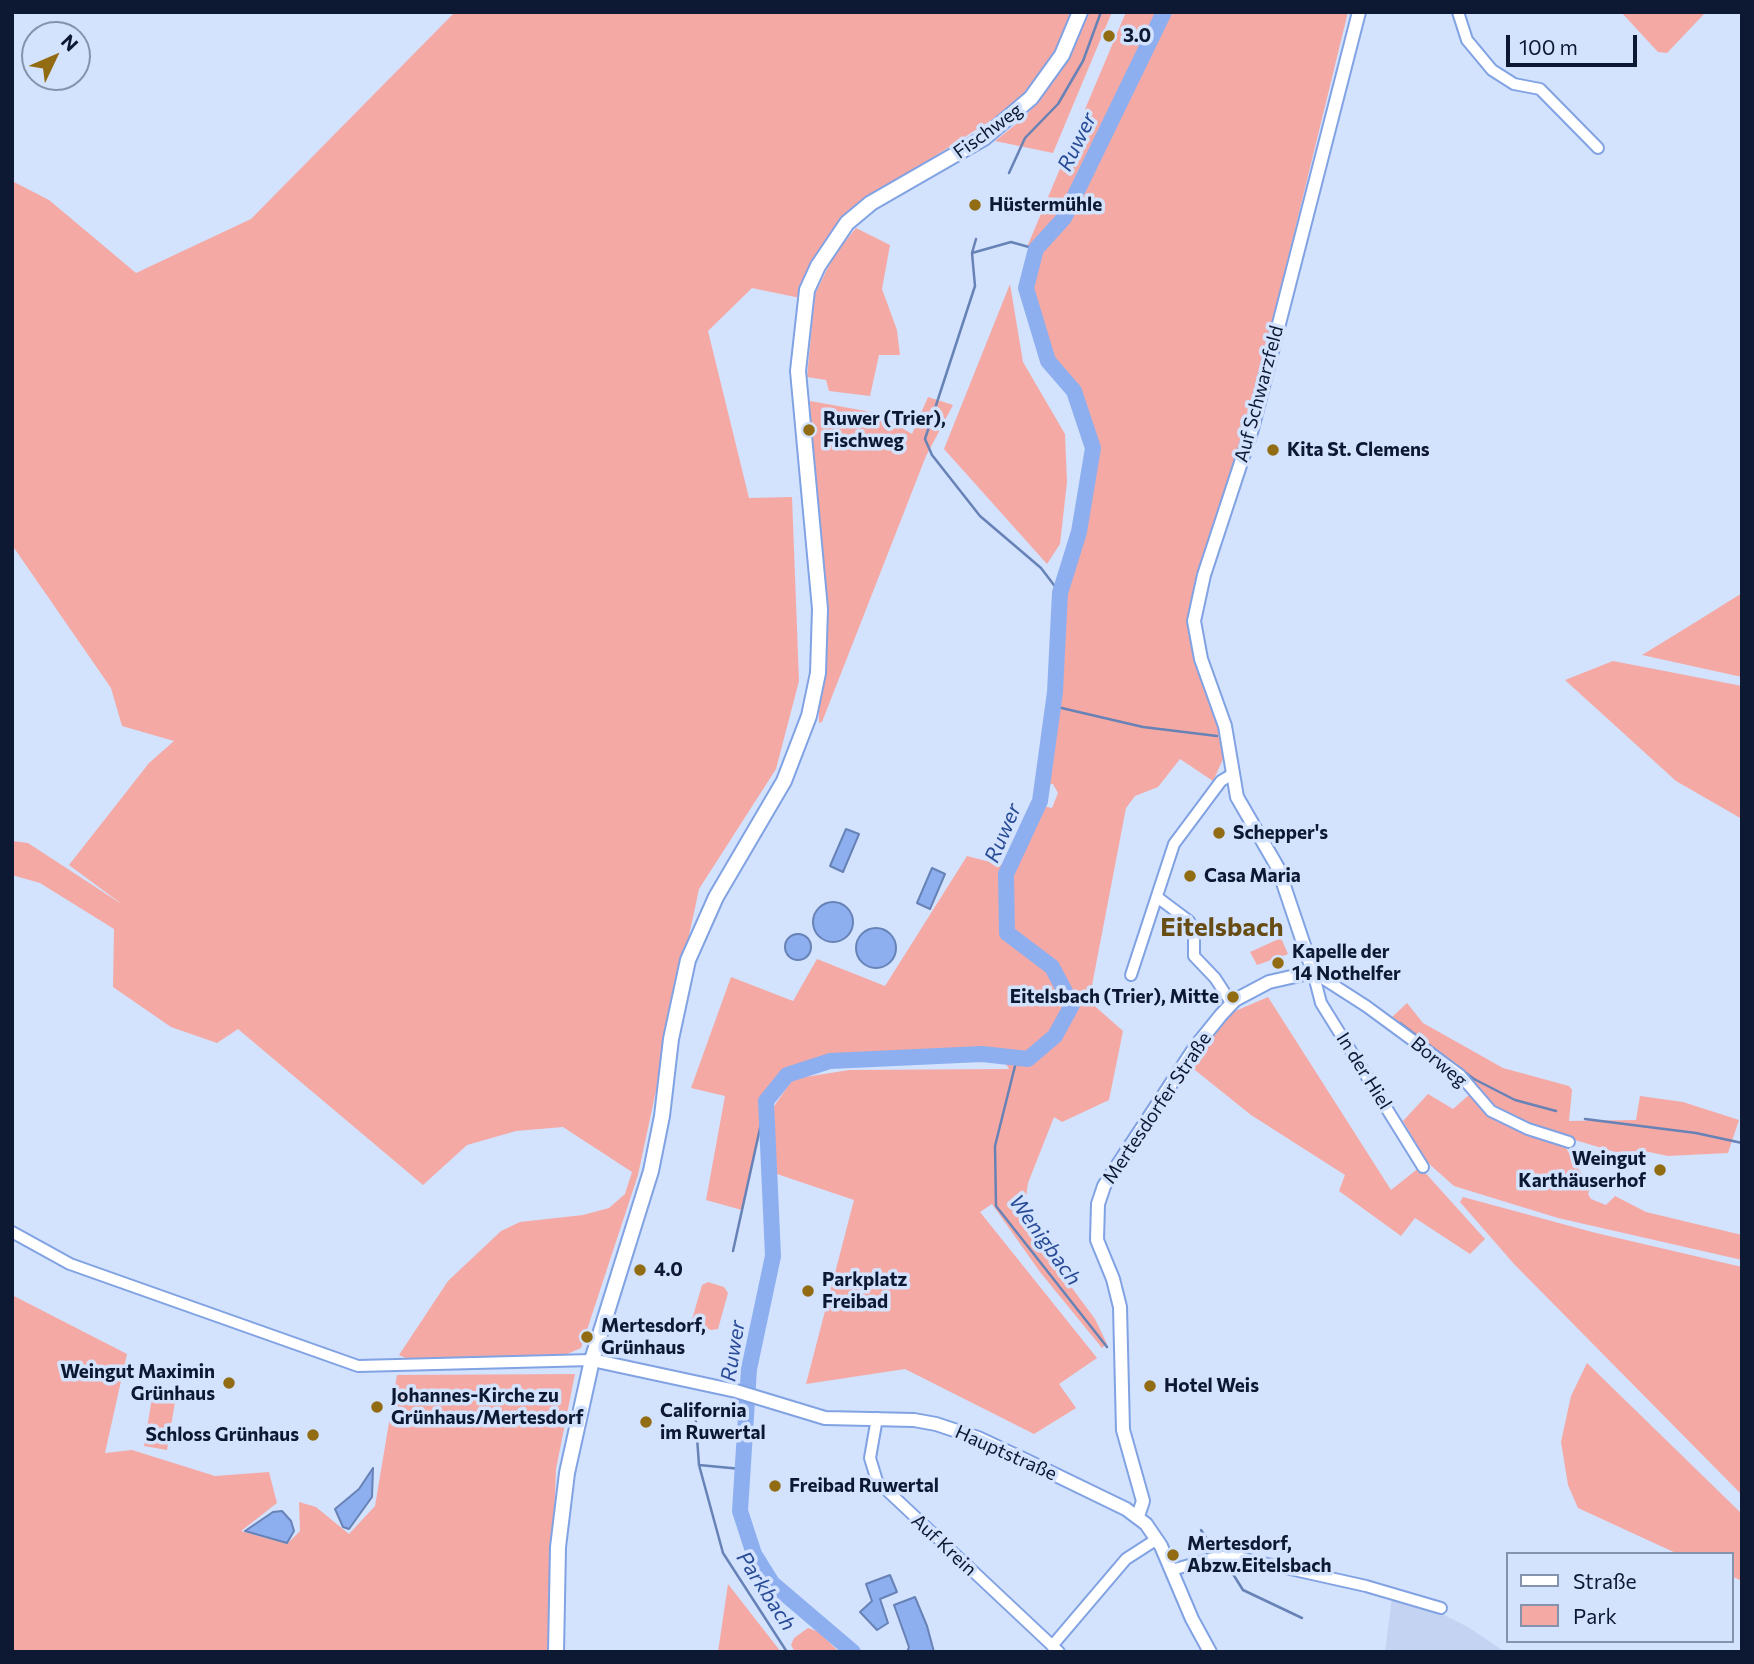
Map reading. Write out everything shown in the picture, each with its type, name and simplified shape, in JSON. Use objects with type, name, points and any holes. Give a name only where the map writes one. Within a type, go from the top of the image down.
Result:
[{"type":"main road","name":"Fischweg","points":[[556,1652],[560,1523],[576,1427],[592,1360],[651,1171],[662,1116],[671,1039],[688,960],[716,897],[784,781],[809,716],[818,673],[820,608],[798,371],[807,290],[818,266],[847,223],[893,190],[956,155],[1009,120],[1031,98],[1062,55],[1080,12]]},
{"type":"street","name":"Auf Schwarzfeld","points":[[1313,972],[1282,878],[1240,804],[1231,775],[1225,726],[1196,641],[1195,611],[1252,429],[1359,12]]},
{"type":"street","points":[[1458,12],[1467,40],[1492,69],[1514,84],[1540,89],[1598,148]]},
{"type":"street","points":[[1131,975],[1174,844],[1218,784],[1231,775]]},
{"type":"street","points":[[1157,897],[1189,921],[1194,932],[1194,956],[1215,978],[1232,1004]]},
{"type":"street","name":"Mertesdorfer Straße","points":[[1138,1516],[1143,1501],[1124,1439],[1118,1298],[1097,1240],[1098,1204],[1104,1186],[1196,1046],[1232,1004],[1269,982],[1313,972]]},
{"type":"street","name":"Borweg","points":[[1313,972],[1366,1006],[1460,1075],[1491,1111],[1528,1129],[1569,1142]]},
{"type":"street","name":"In der Hiel","points":[[1313,972],[1321,1003],[1423,1167]]},
{"type":"street","points":[[12,1232],[71,1264],[358,1366],[592,1360]]},
{"type":"street","name":"Hauptstraße","points":[[592,1360],[737,1391],[825,1418],[914,1420],[960,1431],[1138,1516],[1157,1539],[1192,1619],[1210,1652]]},
{"type":"street","name":"Auf Krein","points":[[877,1418],[870,1458],[877,1481],[1056,1649]]},
{"type":"street","points":[[1056,1649],[1126,1559],[1157,1539]]},
{"type":"street","points":[[1172,1570],[1217,1557],[1236,1557],[1366,1586],[1441,1608]]},
{"type":"shaded area","points":[[1392,1598],[1440,1613],[1468,1627],[1505,1652],[1385,1652]]},
{"type":"green space","points":[[455,12],[1073,12],[1066,32],[1044,68],[1022,95],[996,117],[860,204],[805,299],[752,288],[708,331],[749,498],[792,497],[799,681],[776,769],[699,889],[638,1175],[581,1348],[565,1355],[410,1360],[399,1355],[448,1281],[501,1231],[520,1222],[583,1215],[609,1208],[625,1194],[632,1172],[563,1127],[516,1131],[467,1145],[423,1185],[238,1029],[217,1043],[171,1027],[113,987],[114,929],[40,883],[12,875],[12,841],[28,843],[123,905],[69,865],[149,763],[174,741],[122,726],[111,688],[12,545],[12,181],[49,200],[136,273],[251,219]]},
{"type":"green space","points":[[1085,12],[1112,12],[1053,153],[995,141],[1025,117],[1061,71]]},
{"type":"green space","points":[[1126,12],[1348,12],[1248,422],[1193,598],[1224,757],[1213,781],[1180,759],[1158,787],[1135,796],[1126,808],[1089,1001],[1123,1031],[1109,1100],[1062,1122],[1054,1117],[1028,1183],[1026,1197],[1032,1234],[1095,1319],[1107,1344],[1102,1348],[1040,1272],[992,1204],[980,1212],[1097,1358],[1059,1384],[1076,1408],[1034,1434],[905,1369],[806,1384],[854,1200],[774,1173],[772,1109],[793,1079],[849,1070],[1009,1069],[1001,1056],[982,1054],[830,1061],[787,1075],[766,1101],[742,1210],[706,1200],[725,1096],[691,1088],[731,977],[793,1001],[817,959],[885,986],[967,856],[1009,867],[1038,805],[1052,808],[1058,793],[1053,784],[1042,785],[1053,706],[1060,593],[1079,532],[1093,448],[1074,391],[1048,361],[1026,288],[1036,249],[1027,247]]},
{"type":"green space","points":[[1621,12],[1706,12],[1667,53],[1658,52]]},
{"type":"green space","points":[[856,228],[890,245],[882,289],[897,330],[900,355],[879,355],[870,396],[829,391],[826,380],[807,377],[815,294],[834,255]]},
{"type":"green space","points":[[1010,284],[1023,362],[1065,434],[1067,482],[1060,544],[1047,564],[944,449]]},
{"type":"green space","points":[[928,397],[953,405],[926,456],[822,722],[819,723],[817,543],[810,401],[877,413],[912,434]]},
{"type":"green space","points":[[1742,593],[1742,677],[1642,655],[1699,620]]},
{"type":"green space","points":[[1613,661],[1742,686],[1742,819],[1676,781],[1565,680]]},
{"type":"green space","points":[[1281,938],[1288,954],[1257,965],[1250,952]]},
{"type":"green space","points":[[1268,997],[1391,1190],[1420,1167],[1485,1239],[1470,1254],[1415,1218],[1401,1236],[1339,1191],[1345,1175],[1251,1115],[1190,1066],[1233,1012]]},
{"type":"green space","points":[[1407,1003],[1423,1023],[1503,1068],[1569,1086],[1572,1090],[1569,1121],[1636,1120],[1640,1096],[1683,1102],[1739,1120],[1728,1153],[1668,1156],[1644,1151],[1615,1152],[1535,1128],[1499,1111],[1464,1074],[1390,1019]]},
{"type":"green space","points":[[1428,1094],[1453,1109],[1470,1094],[1485,1112],[1507,1126],[1566,1148],[1586,1181],[1592,1184],[1588,1194],[1591,1199],[1606,1205],[1615,1196],[1646,1212],[1742,1235],[1742,1260],[1558,1218],[1454,1186],[1427,1162],[1403,1121]]},
{"type":"green space","points":[[1463,1197],[1592,1232],[1742,1267],[1742,1495],[1514,1264],[1460,1202]]},
{"type":"green space","points":[[708,1282],[724,1287],[728,1293],[718,1329],[711,1330],[691,1323],[702,1285]]},
{"type":"green space","points":[[12,1295],[127,1354],[105,1453],[132,1450],[215,1476],[269,1472],[277,1503],[241,1531],[287,1544],[300,1531],[299,1502],[316,1507],[349,1534],[375,1506],[397,1375],[575,1374],[556,1469],[549,1652],[12,1652]]},
{"type":"green space","points":[[1587,1363],[1742,1514],[1742,1581],[1733,1577],[1733,1552],[1674,1552],[1578,1508],[1568,1485],[1561,1442],[1571,1396]]},
{"type":"green space","points":[[152,1398],[175,1402],[167,1450],[144,1446]]},
{"type":"green space","points":[[728,1584],[781,1652],[718,1652]]},
{"type":"green space","points":[[808,1628],[819,1632],[839,1652],[795,1652],[791,1645],[794,1638]]},
{"type":"water","points":[[846,829],[859,834],[843,872],[830,866]]},
{"type":"water","points":[[932,868],[945,874],[930,909],[917,903]]},
{"type":"water","points":[[833,902],[841,903],[847,908],[852,914],[852,930],[847,936],[841,941],[833,942],[825,941],[819,936],[814,930],[813,922],[814,914],[819,908],[825,903]]},
{"type":"water","points":[[876,928],[884,929],[890,934],[895,940],[895,956],[890,962],[884,967],[876,968],[868,967],[862,962],[857,956],[856,948],[857,940],[862,934],[868,929]]},
{"type":"water","points":[[798,934],[807,938],[811,947],[807,956],[798,960],[789,956],[785,947],[789,938]]},
{"type":"water","points":[[373,1468],[372,1497],[349,1529],[343,1527],[335,1509],[359,1489]]},
{"type":"water","points":[[282,1511],[291,1521],[294,1531],[287,1543],[245,1531],[273,1512]]},
{"type":"water","points":[[890,1575],[897,1592],[880,1599],[888,1623],[877,1630],[860,1612],[872,1601],[866,1584]]},
{"type":"water","points":[[915,1597],[934,1652],[907,1652],[909,1647],[894,1605]]},
{"type":"waterway","points":[[1009,173],[1025,138],[1058,104],[1083,61],[1101,12]]},
{"type":"waterway","name":"Ruwer","points":[[853,1652],[772,1583],[754,1554],[740,1511],[749,1369],[773,1256],[766,1101],[787,1075],[830,1061],[982,1054],[1028,1059],[1055,1036],[1072,1005],[1052,967],[1007,933],[1006,874],[1040,801],[1055,692],[1060,593],[1079,532],[1093,448],[1074,391],[1048,361],[1026,288],[1036,249],[1064,218],[1164,12]]},
{"type":"waterway","points":[[976,239],[972,253],[975,286],[925,439],[932,455],[980,516],[1041,568],[1060,593]]},
{"type":"waterway","points":[[972,253],[1011,242],[1036,249]]},
{"type":"waterway","points":[[1053,706],[1143,727],[1217,736]]},
{"type":"waterway","points":[[1400,1023],[1474,1079],[1515,1100],[1556,1111]]},
{"type":"waterway","name":"Wenigbach","points":[[1017,1058],[995,1146],[996,1206],[1107,1347]]},
{"type":"waterway","name":"Parkbach","points":[[733,1251],[766,1101]]},
{"type":"waterway","points":[[1585,1119],[1696,1133],[1742,1143]]},
{"type":"waterway","name":"Parkbach","points":[[695,1409],[699,1465],[723,1553],[787,1652]]},
{"type":"waterway","name":"Parkbach","points":[[699,1465],[741,1469]]},
{"type":"waterway","name":"Wenigbach","points":[[1201,1530],[1215,1551]]},
{"type":"waterway","name":"Wenigbach","points":[[1226,1563],[1243,1590],[1302,1618]]},
{"type":"place","name":"3.0","points":[[1109,36]]},
{"type":"place","name":"Hüstermühle","points":[[975,205]]},
{"type":"place","name":"Ruwer (Trier), Fischweg","points":[[809,430]]},
{"type":"place","name":"Kita St. Clemens","points":[[1273,450]]},
{"type":"place","name":"Schepper's","points":[[1219,833]]},
{"type":"place","name":"Casa Maria","points":[[1190,876]]},
{"type":"place","name":"Kapelle der 14 Nothelfer","points":[[1278,963]]},
{"type":"place","name":"Eitelsbach (Trier), Mitte","points":[[1233,997]]},
{"type":"place","name":"Weingut Karthäuserhof","points":[[1660,1170]]},
{"type":"place","name":"4.0","points":[[640,1270]]},
{"type":"place","name":"Parkplatz Freibad","points":[[808,1291]]},
{"type":"place","name":"Mertesdorf, Grünhaus","points":[[587,1337]]},
{"type":"place","name":"Weingut Maximin Grünhaus","points":[[229,1383]]},
{"type":"place","name":"Hotel Weis","points":[[1150,1386]]},
{"type":"place","name":"Johannes-Kirche zu Grünhaus/Mertesdorf","points":[[377,1407]]},
{"type":"place","name":"California im Ruwertal","points":[[646,1422]]},
{"type":"place","name":"Schloss Grünhaus","points":[[313,1435]]},
{"type":"place","name":"Freibad Ruwertal","points":[[775,1486]]},
{"type":"place","name":"Mertesdorf, Abzw.Eitelsbach","points":[[1173,1555]]},
{"type":"district","name":"Eitelsbach","points":[[1222,927]]}]
